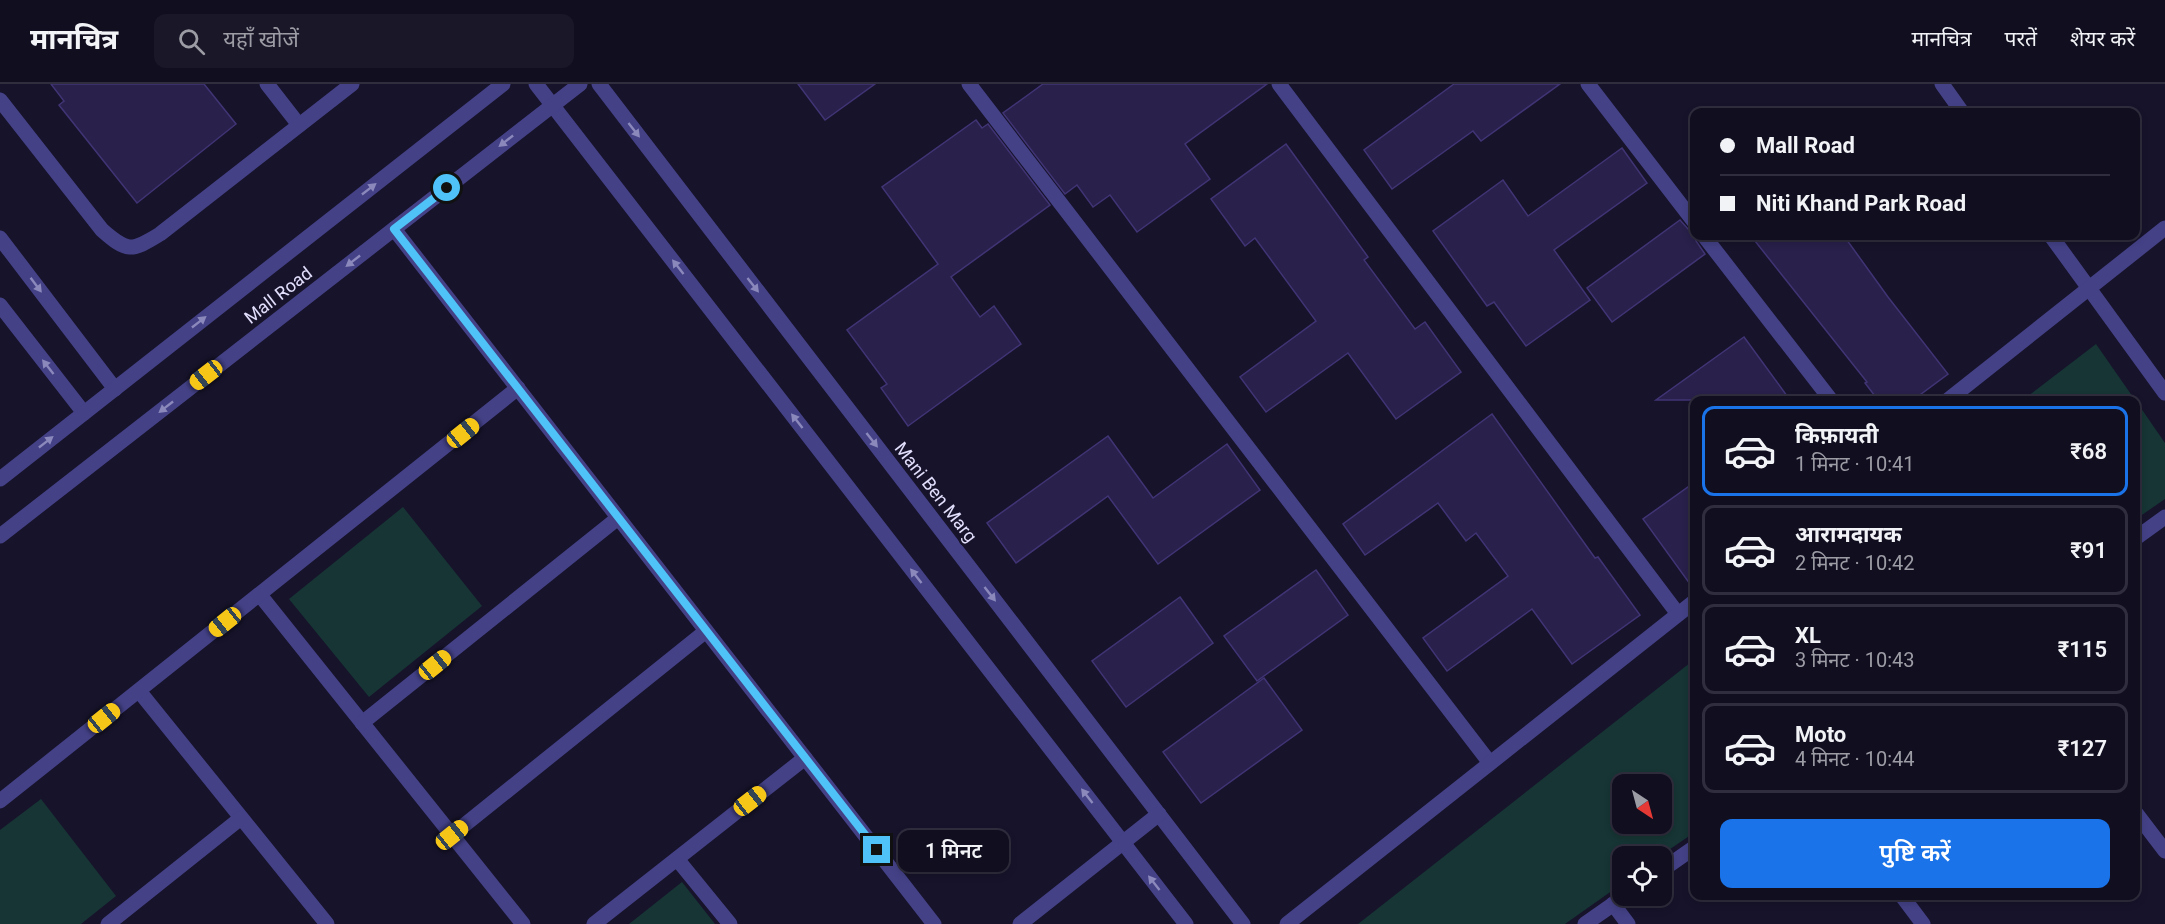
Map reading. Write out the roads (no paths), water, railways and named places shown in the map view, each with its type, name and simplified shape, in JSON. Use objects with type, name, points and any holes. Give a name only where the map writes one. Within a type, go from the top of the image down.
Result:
[{"type":"street","points":[[267,84],[299,125]]},
{"type":"street","points":[[0,100],[102,230],[118,245],[138,248],[160,234],[352,84]]},
{"type":"street","name":"Mall Road","points":[[0,478],[503,84]]},
{"type":"street","points":[[536,84],[1186,924]]},
{"type":"street","name":"Mall Road","points":[[0,536],[580,84]]},
{"type":"street","name":"Mani Ben Marg","points":[[598,84],[1243,924]]},
{"type":"street","points":[[969,84],[1490,764]]},
{"type":"street","points":[[1279,84],[1678,614]]},
{"type":"street","points":[[1588,84],[1690,217]]},
{"type":"street","points":[[1942,84],[1959,108]]},
{"type":"street","points":[[1953,396],[2165,228]]},
{"type":"street","points":[[394,229],[934,924]]},
{"type":"street","points":[[0,238],[115,388]]},
{"type":"street","points":[[1707,240],[1828,396]]},
{"type":"street","points":[[2054,240],[2165,393]]},
{"type":"street","points":[[0,304],[84,413]]},
{"type":"street","points":[[0,801],[518,388]]},
{"type":"street","points":[[362,723],[618,518]]},
{"type":"street","points":[[2140,535],[2165,518]]},
{"type":"street","points":[[260,595],[523,924]]},
{"type":"street","points":[[1287,924],[1690,605]]},
{"type":"street","points":[[452,835],[706,631]]},
{"type":"street","points":[[139,691],[327,924]]},
{"type":"street","points":[[594,924],[805,758]]},
{"type":"street","points":[[1020,924],[1159,814]]},
{"type":"street","points":[[108,924],[241,818]]},
{"type":"street","points":[[2140,818],[2165,851]]},
{"type":"street","points":[[1672,863],[1690,850]]},
{"type":"street","points":[[677,859],[730,924]]},
{"type":"street","points":[[1905,900],[1923,924]]},
{"type":"street","points":[[1585,924],[1612,905]]},
{"type":"street","points":[[1621,906],[1628,924]]}]
